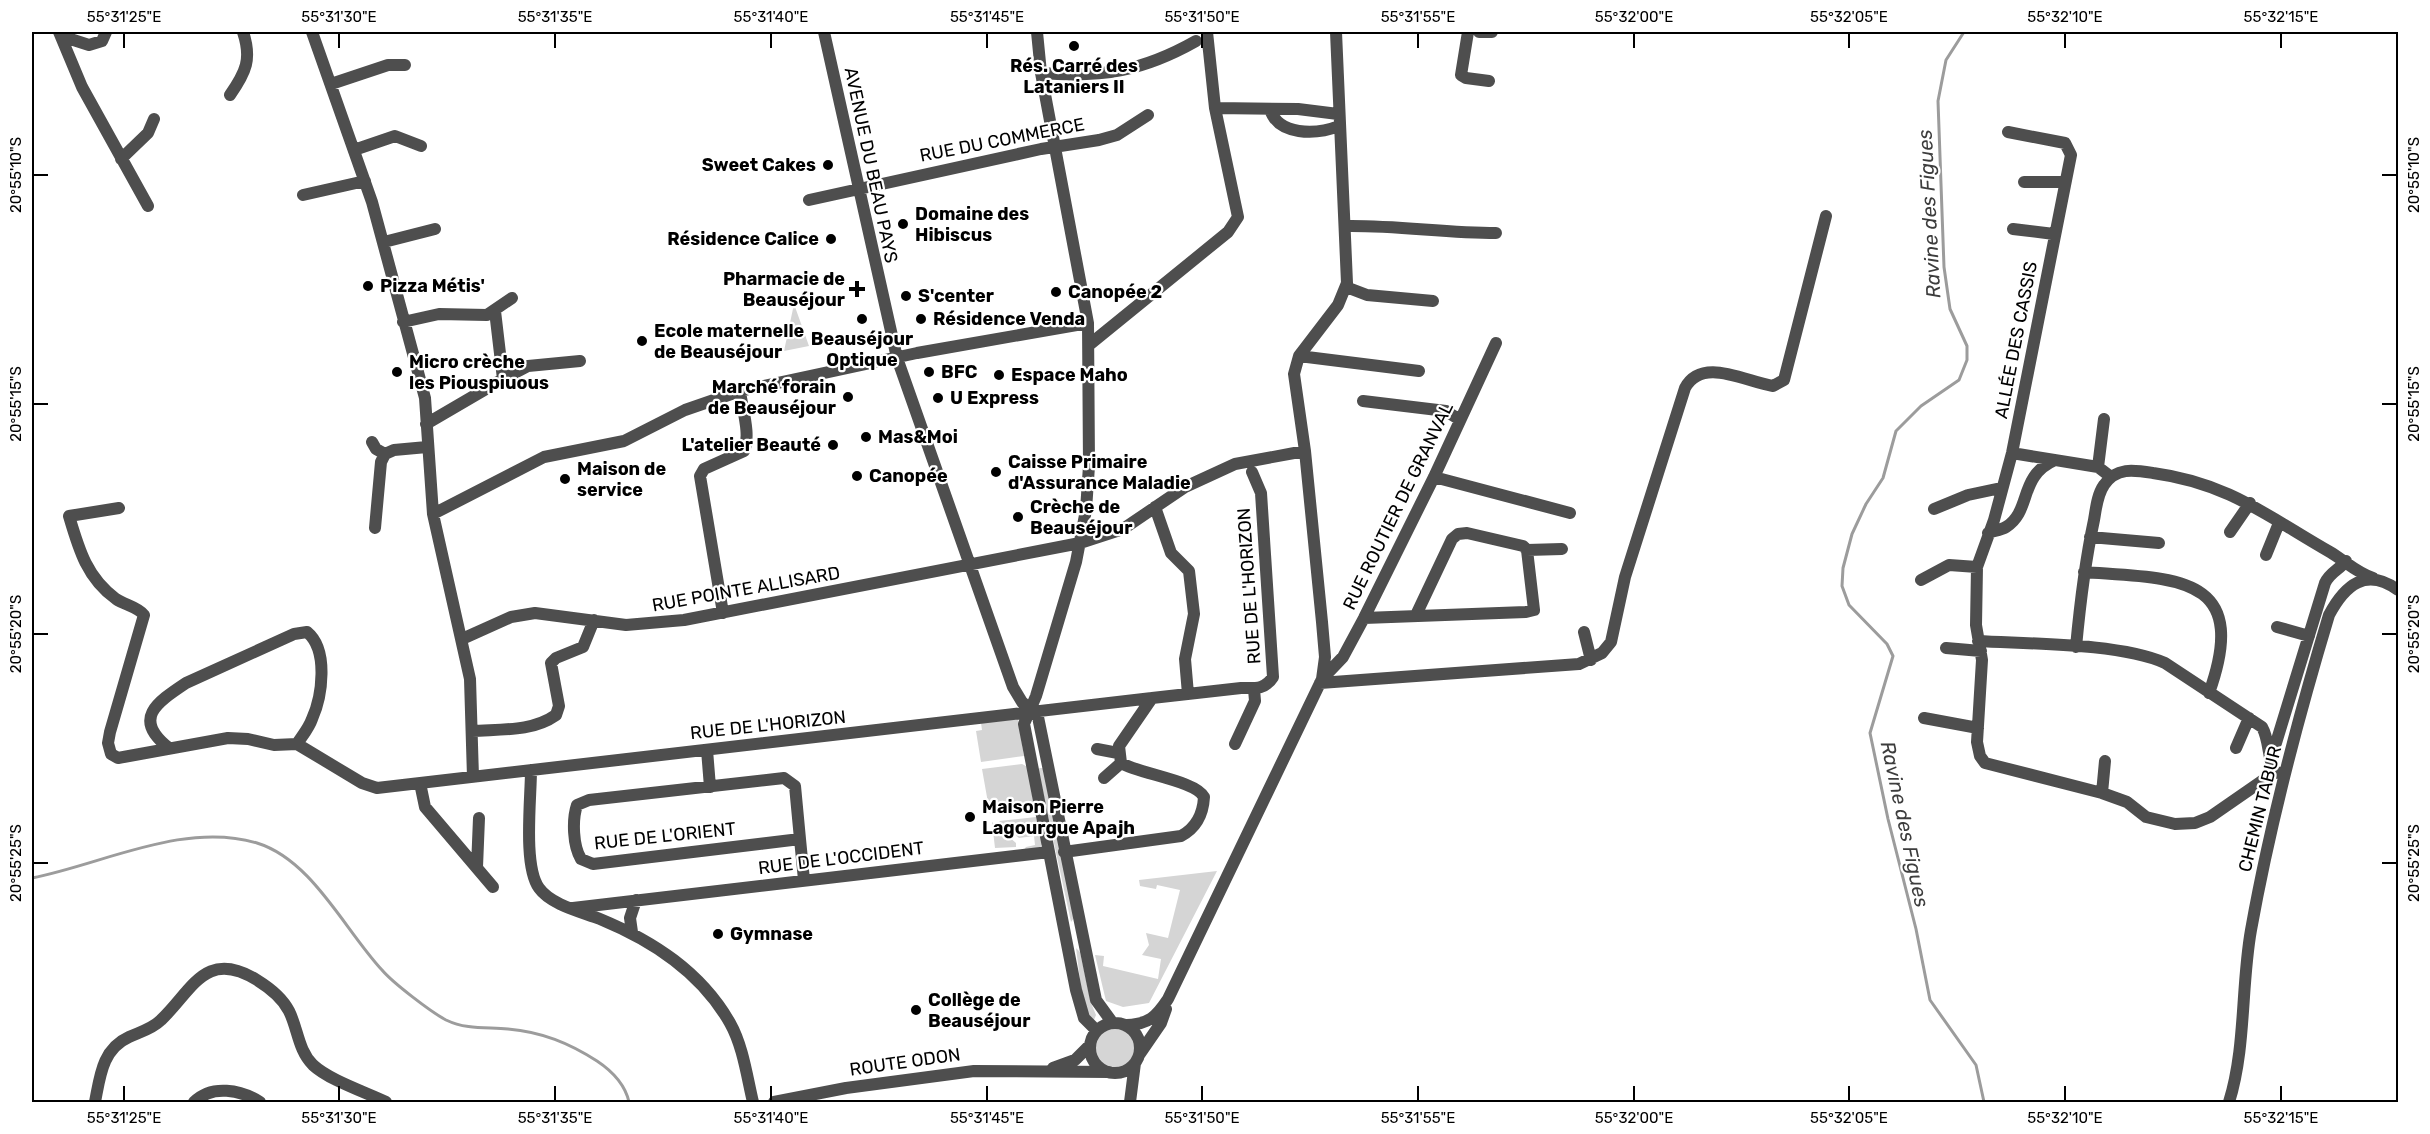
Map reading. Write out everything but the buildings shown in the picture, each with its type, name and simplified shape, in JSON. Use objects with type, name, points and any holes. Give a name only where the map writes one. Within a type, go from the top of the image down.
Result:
[{"type":"street","points":[[60,34],[88,45],[102,41],[106,32]]},
{"type":"street","points":[[230,95],[245,74],[247,64],[243,32]]},
{"type":"street","points":[[312,32],[365,181],[384,242],[403,322],[425,398],[433,514],[470,678],[473,777]]},
{"type":"street","name":"AVENUE DU BEAU PAYS","points":[[824,32],[897,358],[968,566],[1013,687],[1030,712],[1038,717],[1096,1000],[1112,1022]]},
{"type":"street","points":[[1037,32],[1041,73],[1088,323],[1089,466],[1080,543],[1030,712],[1024,724],[1076,990],[1084,1018],[1096,1030]]},
{"type":"street","points":[[1089,345],[1234,225],[1238,217],[1215,108],[1207,32]]},
{"type":"street","name":"RUE ROUTIER DE GRANVAL","points":[[1168,999],[1321,681],[1325,657],[1305,451],[1294,384],[1299,356],[1338,305],[1346,287],[1336,32]]},
{"type":"street","points":[[1468,32],[1461,75],[1489,81]]},
{"type":"street","points":[[1479,32],[1492,32]]},
{"type":"street","points":[[60,34],[82,87],[148,206]]},
{"type":"street","points":[[1041,73],[1094,75],[1121,72],[1156,61],[1196,40]]},
{"type":"street","points":[[331,84],[388,66],[405,65]]},
{"type":"street","points":[[1215,108],[1270,109],[1339,120]]},
{"type":"street","points":[[1270,109],[1273,120],[1280,126],[1316,132],[1339,120]]},
{"type":"street","name":"RUE DU COMMERCE","points":[[809,200],[1117,135],[1148,115]]},
{"type":"street","points":[[121,159],[148,133],[154,119]]},
{"type":"street","name":"ALLÉE DES CASSIS","points":[[2008,132],[2065,143],[2070,155],[2012,453],[1994,519],[1977,567],[1976,625],[1980,646],[1977,748],[1985,763],[2102,793],[2127,802],[2145,817],[2175,824],[2195,823],[2210,817],[2281,772]]},
{"type":"street","points":[[354,150],[395,136],[421,146]]},
{"type":"street","points":[[303,195],[365,181]]},
{"type":"street","points":[[2024,182],[2065,182]]},
{"type":"street","points":[[1321,681],[1579,664],[1602,653],[1611,642],[1624,577],[1688,382],[1694,375],[1706,372],[1773,386],[1784,380],[1826,216]]},
{"type":"street","points":[[1345,226],[1381,225],[1443,232],[1496,233]]},
{"type":"street","points":[[384,242],[435,229]]},
{"type":"street","points":[[2013,229],[2054,234]]},
{"type":"street","points":[[1346,287],[1367,295],[1433,301]]},
{"type":"street","points":[[403,322],[439,314],[478,316],[495,311],[513,298]]},
{"type":"street","points":[[495,311],[502,379]]},
{"type":"street","points":[[433,514],[537,459],[624,441],[686,410],[740,391],[897,358],[1088,323]]},
{"type":"street","name":"RUE ROUTIER DE GRANVAL","points":[[1321,681],[1343,657],[1364,618],[1434,477],[1496,343]]},
{"type":"street","points":[[1299,356],[1419,371]]},
{"type":"street","points":[[426,424],[528,366],[580,361]]},
{"type":"street","points":[[723,613],[700,473],[744,451],[746,432],[740,391]]},
{"type":"street","points":[[1364,401],[1446,411],[1460,420]]},
{"type":"street","points":[[2098,467],[2104,419]]},
{"type":"street","points":[[372,442],[376,449],[385,454]]},
{"type":"street","points":[[375,528],[375,502],[381,462],[385,454],[394,450],[427,447]]},
{"type":"street","name":"RUE POINTE ALLISARD","points":[[462,639],[500,621],[523,615],[547,613],[640,626],[723,613],[1080,543],[1123,529],[1185,487],[1245,460],[1305,451]]},
{"type":"street","points":[[2012,453],[2098,467],[2110,477]]},
{"type":"street","points":[[1988,533],[2006,527],[2018,514],[2031,478],[2040,466],[2055,459]]},
{"type":"street","points":[[2076,647],[2084,572],[2099,495],[2110,477],[2125,471],[2174,476],[2219,488],[2250,503],[2342,565],[2398,590]]},
{"type":"street","name":"RUE DE L'HORIZON","points":[[297,744],[370,786],[420,783],[1152,698],[1241,688],[1254,689],[1269,684],[1273,677],[1261,493],[1252,472]]},
{"type":"street","points":[[1434,477],[1570,513]]},
{"type":"street","points":[[1934,509],[1968,495],[2001,488]]},
{"type":"street","points":[[2230,532],[2250,503]]},
{"type":"street","points":[[1155,507],[1171,553],[1189,571],[1194,614],[1185,659],[1188,694]]},
{"type":"street","points":[[119,508],[69,516],[80,555],[101,588],[144,615],[108,743],[111,754],[118,758],[237,738],[274,746],[297,744],[312,720],[321,680],[320,660],[315,642],[307,632],[294,634],[186,683],[174,691],[150,715],[149,722],[154,736],[169,748]]},
{"type":"street","points":[[2266,555],[2279,523]]},
{"type":"street","points":[[1364,618],[1534,610],[1527,550],[1523,546],[1467,533],[1458,534],[1452,539],[1416,615]]},
{"type":"street","points":[[2090,537],[2160,543]]},
{"type":"street","points":[[1527,550],[1562,549]]},
{"type":"street","points":[[1921,580],[1949,565],[1977,567]]},
{"type":"street","points":[[2342,565],[2353,585],[2361,580],[2377,579]]},
{"type":"street","points":[[2270,748],[2276,743],[2325,583],[2329,575],[2342,565]]},
{"type":"street","points":[[2084,572],[2170,579],[2189,585],[2201,594],[2217,613],[2223,638],[2221,660],[2209,693]]},
{"type":"street","name":"CHEMIN TABUR","points":[[2229,1102],[2237,1059],[2250,932],[2281,772],[2329,615],[2346,589],[2353,585]]},
{"type":"street","points":[[472,731],[525,728],[539,725],[556,715],[559,706],[551,663],[556,658],[582,647],[594,621]]},
{"type":"street","points":[[2277,627],[2309,636]]},
{"type":"street","points":[[1584,632],[1591,660]]},
{"type":"street","points":[[1946,648],[2076,647],[2151,657],[2262,727],[2281,772]]},
{"type":"street","name":"RUE DE L'HORIZON","points":[[1235,744],[1255,701],[1254,689]]},
{"type":"street","points":[[1104,777],[1119,758],[1123,739],[1152,698]]},
{"type":"street","points":[[1924,718],[1978,728]]},
{"type":"street","points":[[2236,748],[2249,718]]},
{"type":"street","points":[[1064,852],[1180,836],[1188,832],[1200,817],[1204,797],[1197,789],[1135,771],[1119,758],[1097,749]]},
{"type":"street","points":[[707,750],[710,787]]},
{"type":"street","points":[[2102,793],[2104,761]]},
{"type":"street","points":[[531,770],[533,876],[540,890],[573,908],[632,932],[676,960],[700,981],[730,1023],[739,1044],[753,1102]]},
{"type":"street","name":"RUE DE L'ORIENT","points":[[800,840],[602,864],[587,862],[578,854],[574,817],[577,805],[581,801],[777,778],[790,781],[796,792],[804,880]]},
{"type":"street","points":[[420,783],[422,804],[493,887]]},
{"type":"street","points":[[477,867],[479,818]]},
{"type":"street","name":"RUE DE L'OCCIDENT","points":[[573,908],[1049,852]]},
{"type":"street","points":[[632,932],[630,918],[636,900]]},
{"type":"street","points":[[95,1102],[102,1068],[115,1047],[157,1024],[190,986],[206,974],[220,969],[243,973],[277,995],[290,1013],[302,1048],[314,1066],[386,1102]]},
{"type":"street","points":[[1168,999],[1161,1023],[1137,1059],[1123,1072],[1112,1072],[1096,1065],[1089,1046],[1096,1030],[1112,1022],[1127,1025],[1148,1022],[1156,1018],[1168,999]]},
{"type":"street","points":[[1127,1025],[1139,1038],[1130,1102]]},
{"type":"street","name":"ROUTE ODON","points":[[1043,1070],[1075,1060],[1089,1046]]},
{"type":"street","name":"ROUTE ODON","points":[[774,1102],[846,1088],[974,1071],[1112,1072]]},
{"type":"street","points":[[1112,1072],[1130,1102]]},
{"type":"street","points":[[844,1102],[846,1088]]},
{"type":"street","points":[[194,1102],[206,1094],[217,1091],[249,1095],[260,1102]]},
{"type":"shaded area","points":[[794,304],[809,346],[784,351]]},
{"type":"shaded area","points":[[1018,719],[1024,756],[981,762],[976,731],[982,730],[981,723]]},
{"type":"shaded area","points":[[1022,764],[1028,767],[1034,808],[1032,811],[990,814],[982,769]]},
{"type":"shaded area","points":[[1043,768],[1074,918],[1071,922],[1038,769]]},
{"type":"shaded area","points":[[1036,817],[1042,844],[1039,849],[1023,851],[1026,847],[1035,845],[1034,836],[1019,838],[999,821]]},
{"type":"shaded area","points":[[992,822],[1016,843],[1016,847],[995,848]]},
{"type":"shaded area","points":[[1217,871],[1149,1003],[1123,1007],[1106,1001],[1095,955],[1104,956],[1103,966],[1158,979],[1161,959],[1142,955],[1149,945],[1146,933],[1168,938],[1180,890],[1157,885],[1156,889],[1140,886],[1139,880]]},
{"type":"shaded area","points":[[1076,948],[1080,952],[1091,1003],[1096,1015],[1094,1020],[1083,1003]]},
{"type":"shaded area","points":[[1115,1028],[1123,1029],[1129,1034],[1134,1040],[1134,1056],[1129,1062],[1123,1067],[1115,1068],[1107,1067],[1101,1062],[1096,1056],[1095,1048],[1096,1040],[1101,1034],[1107,1029]]},
{"type":"waterway","name":"Ravine des Figues","points":[[1964,32],[1946,60],[1938,101],[1944,267],[1950,309],[1967,346],[1967,360],[1959,380],[1921,406],[1896,431],[1883,478],[1866,504],[1852,534],[1843,568],[1842,586],[1849,605],[1887,644],[1893,656],[1870,733],[1888,819],[1916,929],[1930,1000],[1976,1065],[1984,1102]]},
{"type":"waterway","points":[[32,878],[172,841],[201,837],[229,838],[257,843],[277,852],[311,880],[387,976],[431,1011],[446,1020],[462,1025],[520,1030],[566,1044],[608,1069],[621,1084],[629,1102]]},
{"type":"place","name":"Rés. Carré des Lataniers II","points":[[1074,46]]},
{"type":"place","name":"Sweet Cakes","points":[[828,165]]},
{"type":"place","name":"Domaine des Hibiscus","points":[[903,224]]},
{"type":"place","name":"Résidence Calice","points":[[831,239]]},
{"type":"place","name":"Pizza Métis'","points":[[368,286]]},
{"type":"place","name":"Pharmacie de Beauséjour","points":[[857,289]]},
{"type":"place","name":"Canopée 2","points":[[1056,292]]},
{"type":"place","name":"S'center","points":[[906,296]]},
{"type":"place","name":"Beauséjour Optique","points":[[862,319]]},
{"type":"place","name":"Résidence Venda","points":[[921,319]]},
{"type":"place","name":"Ecole maternelle de Beauséjour","points":[[642,341]]},
{"type":"place","name":"Micro crèche les Piouspiuous","points":[[397,372]]},
{"type":"place","name":"BFC","points":[[929,372]]},
{"type":"place","name":"Espace Maho","points":[[999,375]]},
{"type":"place","name":"Marché forain de Beauséjour","points":[[848,397]]},
{"type":"place","name":"U Express","points":[[938,398]]},
{"type":"place","name":"Mas&Moi","points":[[866,437]]},
{"type":"place","name":"L'atelier Beauté","points":[[833,445]]},
{"type":"place","name":"Caisse Primaire d'Assurance Maladie","points":[[996,472]]},
{"type":"place","name":"Canopée","points":[[857,476]]},
{"type":"place","name":"Maison de service","points":[[565,479]]},
{"type":"place","name":"Crèche de Beauséjour","points":[[1018,517]]},
{"type":"place","name":"Maison Pierre Lagourgue Apajh","points":[[970,817]]},
{"type":"place","name":"Gymnase","points":[[718,934]]},
{"type":"place","name":"Collège de Beauséjour","points":[[916,1010]]}]
